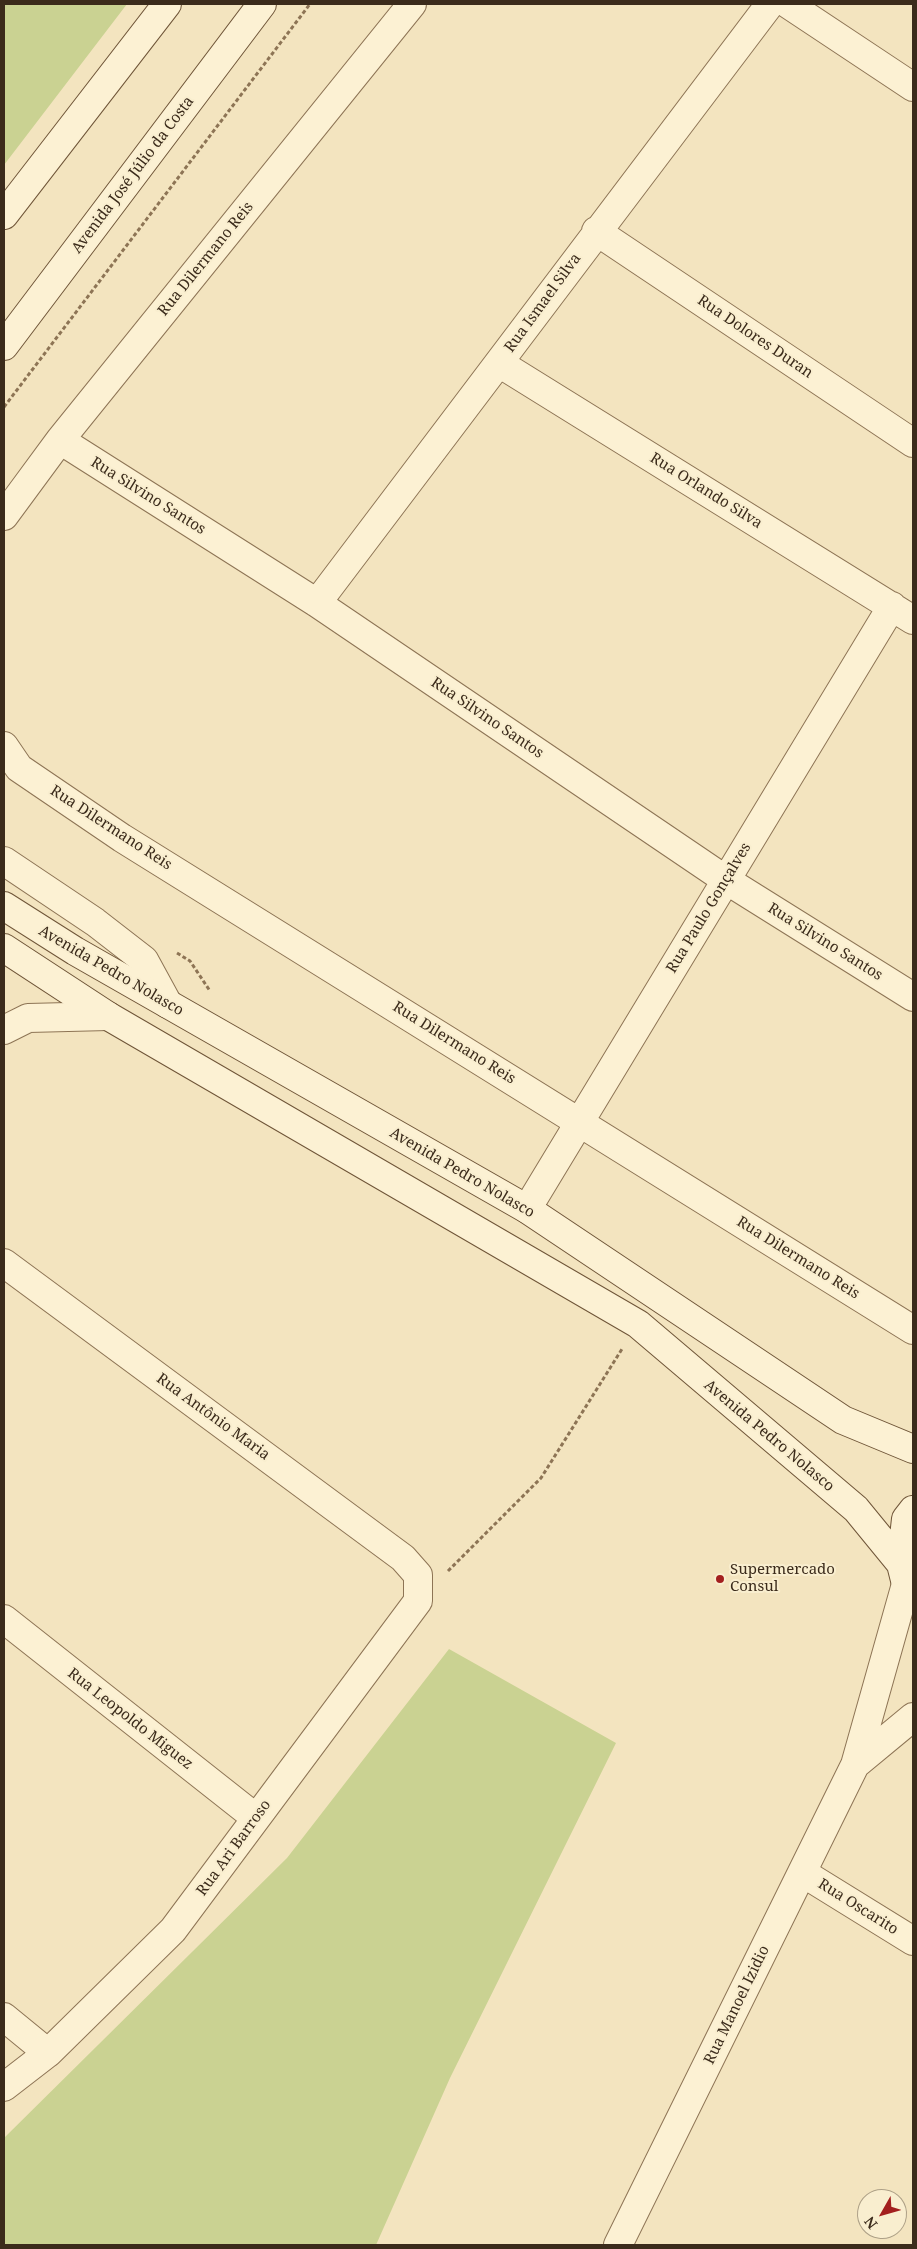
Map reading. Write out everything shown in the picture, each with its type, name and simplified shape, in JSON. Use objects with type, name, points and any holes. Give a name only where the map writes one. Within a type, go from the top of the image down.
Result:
[{"type":"street","points":[[4,215],[167,4]]},
{"type":"street","name":"Avenida José Júlio da Costa","points":[[4,346],[262,4]]},
{"type":"street","name":"Rua Dilermano Reis","points":[[4,516],[60,440],[412,4]]},
{"type":"street","name":"Rua Ismael Silva","points":[[317,603],[770,4]]},
{"type":"street","points":[[788,4],[913,87]]},
{"type":"street","name":"Rua Dolores Duran","points":[[596,232],[913,443]]},
{"type":"street","name":"Rua Orlando Silva","points":[[499,363],[903,613]]},
{"type":"street","name":"Rua Silvino Santos","points":[[60,440],[317,603],[726,880],[913,997]]},
{"type":"street","name":"Rua Paulo Gonçalves","points":[[527,1209],[726,880],[903,613]]},
{"type":"street","name":"Rua Dilermano Reis","points":[[4,746],[19,768],[122,838],[580,1121],[913,1330]]},
{"type":"street","points":[[4,861],[95,922],[144,960],[168,1004]]},
{"type":"street","name":"Avenida Pedro Nolasco","points":[[4,906],[75,952],[527,1209],[843,1420],[913,1449]]},
{"type":"street","name":"Avenida Pedro Nolasco","points":[[4,948],[108,1016],[638,1324],[856,1509],[907,1581]]},
{"type":"street","points":[[4,1030],[28,1018],[108,1016]]},
{"type":"street","name":"Rua Antônio Maria","points":[[4,1263],[403,1558],[418,1588]]},
{"type":"street","points":[[855,1764],[907,1581],[906,1519],[913,1510]]},
{"type":"street","name":"Rua Ari Barroso","points":[[4,2087],[48,2053],[173,1930],[256,1818],[418,1588]]},
{"type":"street","name":"Rua Leopoldo Miguez","points":[[4,1619],[256,1818]]},
{"type":"street","points":[[855,1764],[913,1717]]},
{"type":"street","name":"Rua Manoel Izidio","points":[[618,2245],[855,1764]]},
{"type":"street","name":"Rua Oscarito","points":[[802,1873],[913,1941]]},
{"type":"street","points":[[4,2016],[48,2053]]},
{"type":"path","points":[[4,408],[310,4]]},
{"type":"path","points":[[418,1588],[541,1478],[638,1324]]},
{"type":"green space","points":[[4,4],[127,4],[4,165]]},
{"type":"green space","points":[[449,1649],[616,1743],[450,2078],[376,2245],[4,2245],[4,2138],[287,1858]]},
{"type":"place","name":"Supermercado Consul","points":[[720,1579]]}]
